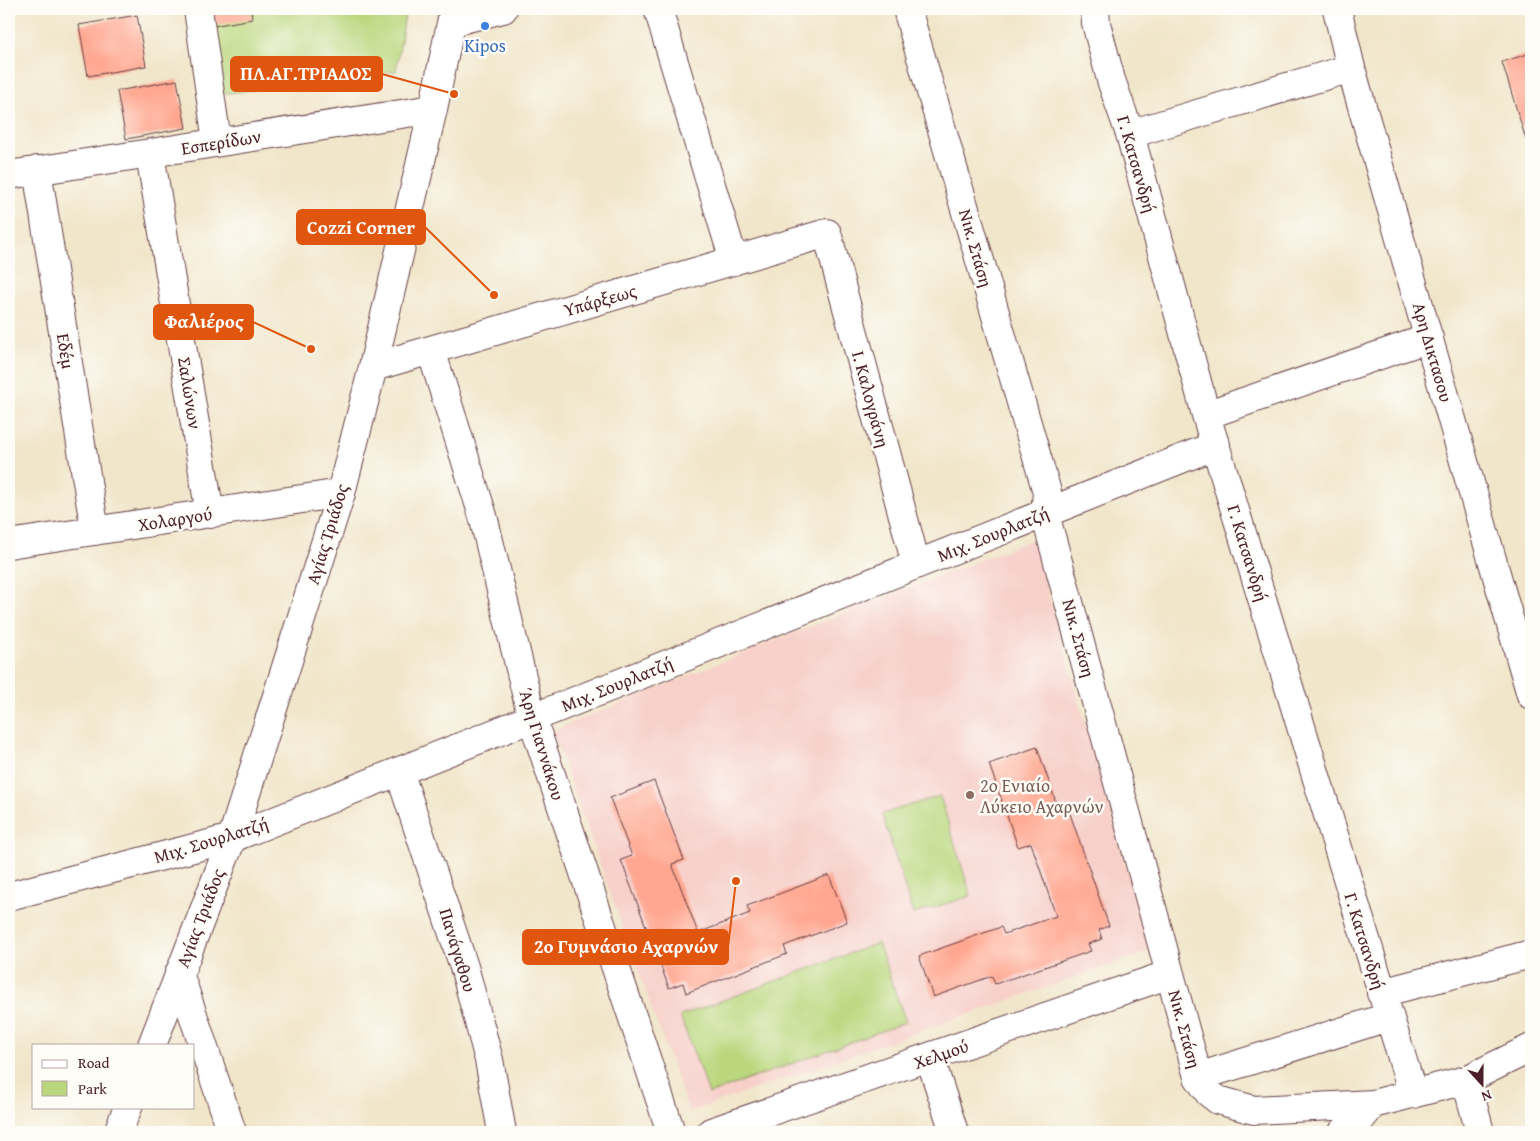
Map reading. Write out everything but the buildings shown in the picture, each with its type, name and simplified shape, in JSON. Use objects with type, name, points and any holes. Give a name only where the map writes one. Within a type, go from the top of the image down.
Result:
[{"type":"street","points":[[198,9],[217,142]]},
{"type":"street","points":[[453,15],[502,9]]},
{"type":"street","points":[[658,9],[734,261]]},
{"type":"street","name":"Νικ. Στάση","points":[[907,9],[1047,492],[1044,514],[1198,1077],[1385,1005],[1531,954]]},
{"type":"street","name":"Γ. Κατσανδρή","points":[[1095,9],[1096,22],[1111,80],[1130,134],[1206,415],[1413,1094]]},
{"type":"street","name":"Αρη Δικτασου","points":[[1337,9],[1350,68],[1531,695]]},
{"type":"street","name":"Αγίας Τριάδος","points":[[152,1044],[232,838],[341,493],[373,367],[453,15]]},
{"type":"street","points":[[1130,134],[1350,68]]},
{"type":"street","name":"Εσπερίδων","points":[[9,175],[432,109]]},
{"type":"street","name":"Σαλώνων","points":[[150,154],[210,514]]},
{"type":"street","name":"Εδέμ","points":[[37,170],[95,531]]},
{"type":"street","name":"Υπάρξεως","points":[[373,367],[827,233]]},
{"type":"street","name":"Ι. Καλογράνη","points":[[827,233],[916,564]]},
{"type":"street","points":[[1206,415],[1428,338]]},
{"type":"street","name":"Άρη Γιαννάκου","points":[[431,350],[483,516],[532,718],[671,1132]]},
{"type":"street","name":"Μιχ. Σουρλατζή","points":[[9,896],[232,838],[1216,445]]},
{"type":"street","name":"Χολαργού","points":[[9,544],[341,493]]},
{"type":"street","name":"Πανάγαθου","points":[[399,771],[465,970],[489,1060],[502,1132]]},
{"type":"street","points":[[179,973],[232,1132]]},
{"type":"street","name":"Χελμού","points":[[711,1132],[1170,974]]},
{"type":"street","points":[[1198,1077],[1209,1093],[1252,1121],[1373,1104],[1413,1094],[1466,1080],[1531,1048]]},
{"type":"street","points":[[930,1058],[954,1132]]},
{"type":"street","points":[[1466,1080],[1480,1132]]},
{"type":"street","points":[[1343,1132],[1361,1119],[1373,1104]]},
{"type":"street","points":[[118,1132],[128,1108]]},
{"type":"shaded area","points":[[1033,539],[1150,951],[689,1112],[552,731]]},
{"type":"green space","points":[[197,9],[406,9],[396,71],[214,95]]},
{"type":"green space","points":[[940,796],[971,896],[913,914],[882,814]]},
{"type":"green space","points":[[878,943],[906,1022],[709,1094],[680,1016]]},
{"type":"place","name":"Kipos","points":[[485,26]]},
{"type":"place","name":"ΠΛ.ΑΓ.ΤΡΙΑΔΟΣ","points":[[454,94]]},
{"type":"place","name":"Cozzi Corner","points":[[494,295]]},
{"type":"place","name":"Φαλιέρος","points":[[311,349]]},
{"type":"place","name":"2ο Ενιαίο Λύκειο Αχαρνών","points":[[970,795]]},
{"type":"place","name":"2ο Γυμνάσιο Αχαρνών","points":[[736,881]]}]
